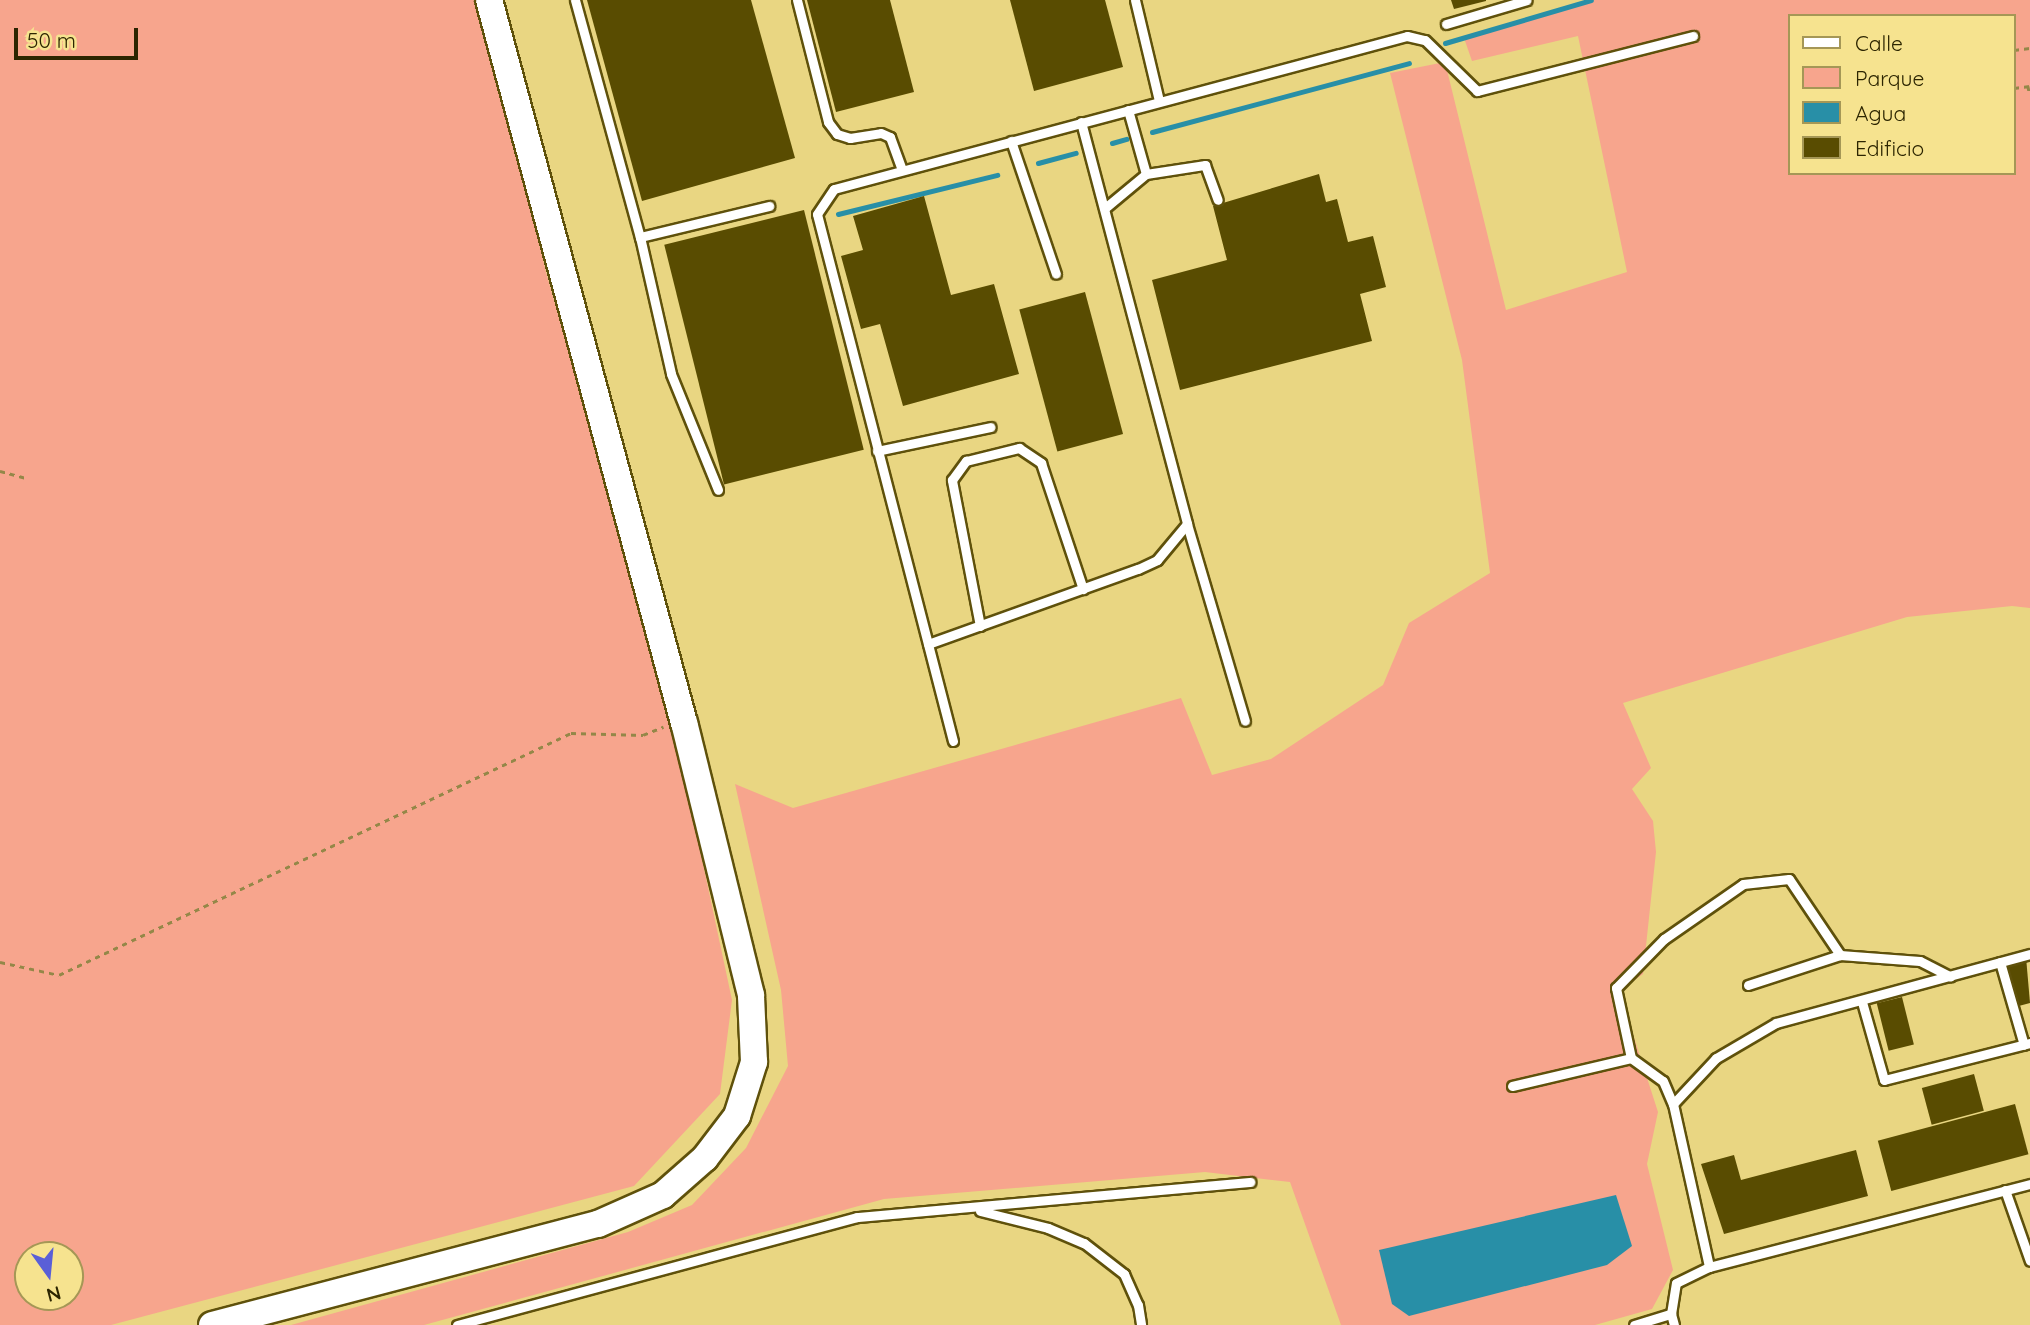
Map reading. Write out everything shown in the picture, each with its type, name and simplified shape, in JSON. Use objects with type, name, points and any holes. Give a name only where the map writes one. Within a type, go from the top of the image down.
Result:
[{"type":"street","points":[[212,1325],[598,1224],[663,1195],[705,1158],[737,1116],[754,1062],[751,995],[684,723],[489,0]]},
{"type":"lane","points":[[575,0],[640,237],[671,374],[718,490]]},
{"type":"lane","points":[[797,0],[828,122],[837,134],[850,138],[881,133],[890,137],[902,170]]},
{"type":"lane","points":[[1135,0],[1159,102]]},
{"type":"lane","points":[[1446,24],[1527,0]]},
{"type":"lane","points":[[953,741],[817,214],[834,188],[1407,36],[1424,40],[1477,91],[1693,36]]},
{"type":"lane","points":[[1128,110],[1146,174]]},
{"type":"lane","points":[[1081,122],[1187,524],[1245,721]]},
{"type":"lane","points":[[1011,141],[1056,274]]},
{"type":"lane","points":[[1105,208],[1146,174],[1205,165],[1218,200]]},
{"type":"lane","points":[[640,237],[769,206]]},
{"type":"lane","points":[[877,451],[991,427]]},
{"type":"lane","points":[[980,626],[952,480],[966,461],[1019,448],[1041,463],[1083,589]]},
{"type":"lane","points":[[928,645],[1157,560],[1187,524]]},
{"type":"lane","points":[[1709,1267],[1674,1104],[1663,1081],[1631,1058],[1616,988],[1664,939],[1743,884],[1789,879],[1840,955]]},
{"type":"lane","points":[[1674,1104],[1716,1058],[1776,1023],[1862,1002],[2030,954]]},
{"type":"lane","points":[[1748,985],[1840,955],[1920,961],[1950,976]]},
{"type":"lane","points":[[1862,1002],[1884,1080],[2027,1044],[2000,962]]},
{"type":"lane","points":[[1512,1086],[1631,1058]]},
{"type":"lane","points":[[457,1325],[857,1217],[1250,1182]]},
{"type":"lane","points":[[1674,1325],[1671,1314],[1676,1283],[1709,1267],[2030,1184]]},
{"type":"lane","points":[[2005,1190],[2030,1261]]},
{"type":"lane","points":[[968,1209],[1048,1228],[1084,1243],[1124,1275],[1138,1304],[1141,1325]]},
{"type":"lane","points":[[1633,1325],[1671,1314]]},
{"type":"path","points":[[2029,86],[2030,95]]},
{"type":"path","points":[[0,471],[27,478]]},
{"type":"path","points":[[0,962],[59,975],[571,733],[643,735],[684,723]]},
{"type":"green space","points":[[0,0],[480,0],[546,272],[673,723],[732,1000],[720,1094],[634,1186],[111,1325],[0,1325]]},
{"type":"green space","points":[[1592,0],[2030,0],[2030,608],[2012,606],[1907,617],[1623,703],[1651,768],[1632,789],[1653,821],[1656,852],[1643,974],[1619,991],[1658,1112],[1647,1164],[1673,1270],[1652,1309],[1595,1325],[1341,1325],[1290,1182],[1205,1172],[884,1199],[424,1325],[291,1325],[628,1232],[692,1205],[746,1148],[788,1066],[781,990],[735,784],[793,808],[1181,698],[1212,775],[1271,759],[1383,685],[1409,623],[1490,573],[1462,360],[1390,73],[1445,62],[1506,310],[1627,272],[1578,36],[1472,61],[1464,38]]},
{"type":"water","points":[[1616,1195],[1632,1246],[1607,1265],[1409,1316],[1392,1304],[1379,1250]]},
{"type":"building","points":[[587,0],[751,0],[795,158],[642,201]]},
{"type":"building","points":[[807,0],[890,0],[914,92],[836,112]]},
{"type":"building","points":[[1010,0],[1105,0],[1123,67],[1034,91]]},
{"type":"building","points":[[1451,0],[1486,0],[1486,1],[1454,9]]},
{"type":"building","points":[[1319,174],[1326,202],[1337,199],[1348,242],[1373,236],[1386,287],[1360,294],[1372,341],[1180,390],[1152,280],[1227,260],[1213,206]]},
{"type":"building","points":[[924,196],[951,295],[994,284],[1019,374],[903,406],[880,324],[861,329],[841,256],[863,250],[853,216]]},
{"type":"building","points":[[804,210],[864,450],[724,484],[664,245]]},
{"type":"building","points":[[1085,292],[1123,434],[1057,452],[1019,310]]},
{"type":"building","points":[[2026,957],[2030,1003],[2015,1007],[2003,963]]},
{"type":"building","points":[[1902,997],[1914,1045],[1889,1051],[1877,1003]]},
{"type":"building","points":[[1974,1074],[1984,1111],[1932,1125],[1922,1088]]},
{"type":"building","points":[[2015,1104],[2028,1154],[1891,1191],[1878,1141]]},
{"type":"building","points":[[1856,1150],[1868,1196],[1724,1234],[1701,1164],[1734,1155],[1741,1180]]},
{"type":"waterway","points":[[1445,43],[1591,0]]},
{"type":"waterway","points":[[1152,132],[1409,63]]},
{"type":"waterway","points":[[1112,143],[1126,139]]},
{"type":"waterway","points":[[1038,163],[1076,153]]},
{"type":"waterway","points":[[838,214],[997,175]]}]
